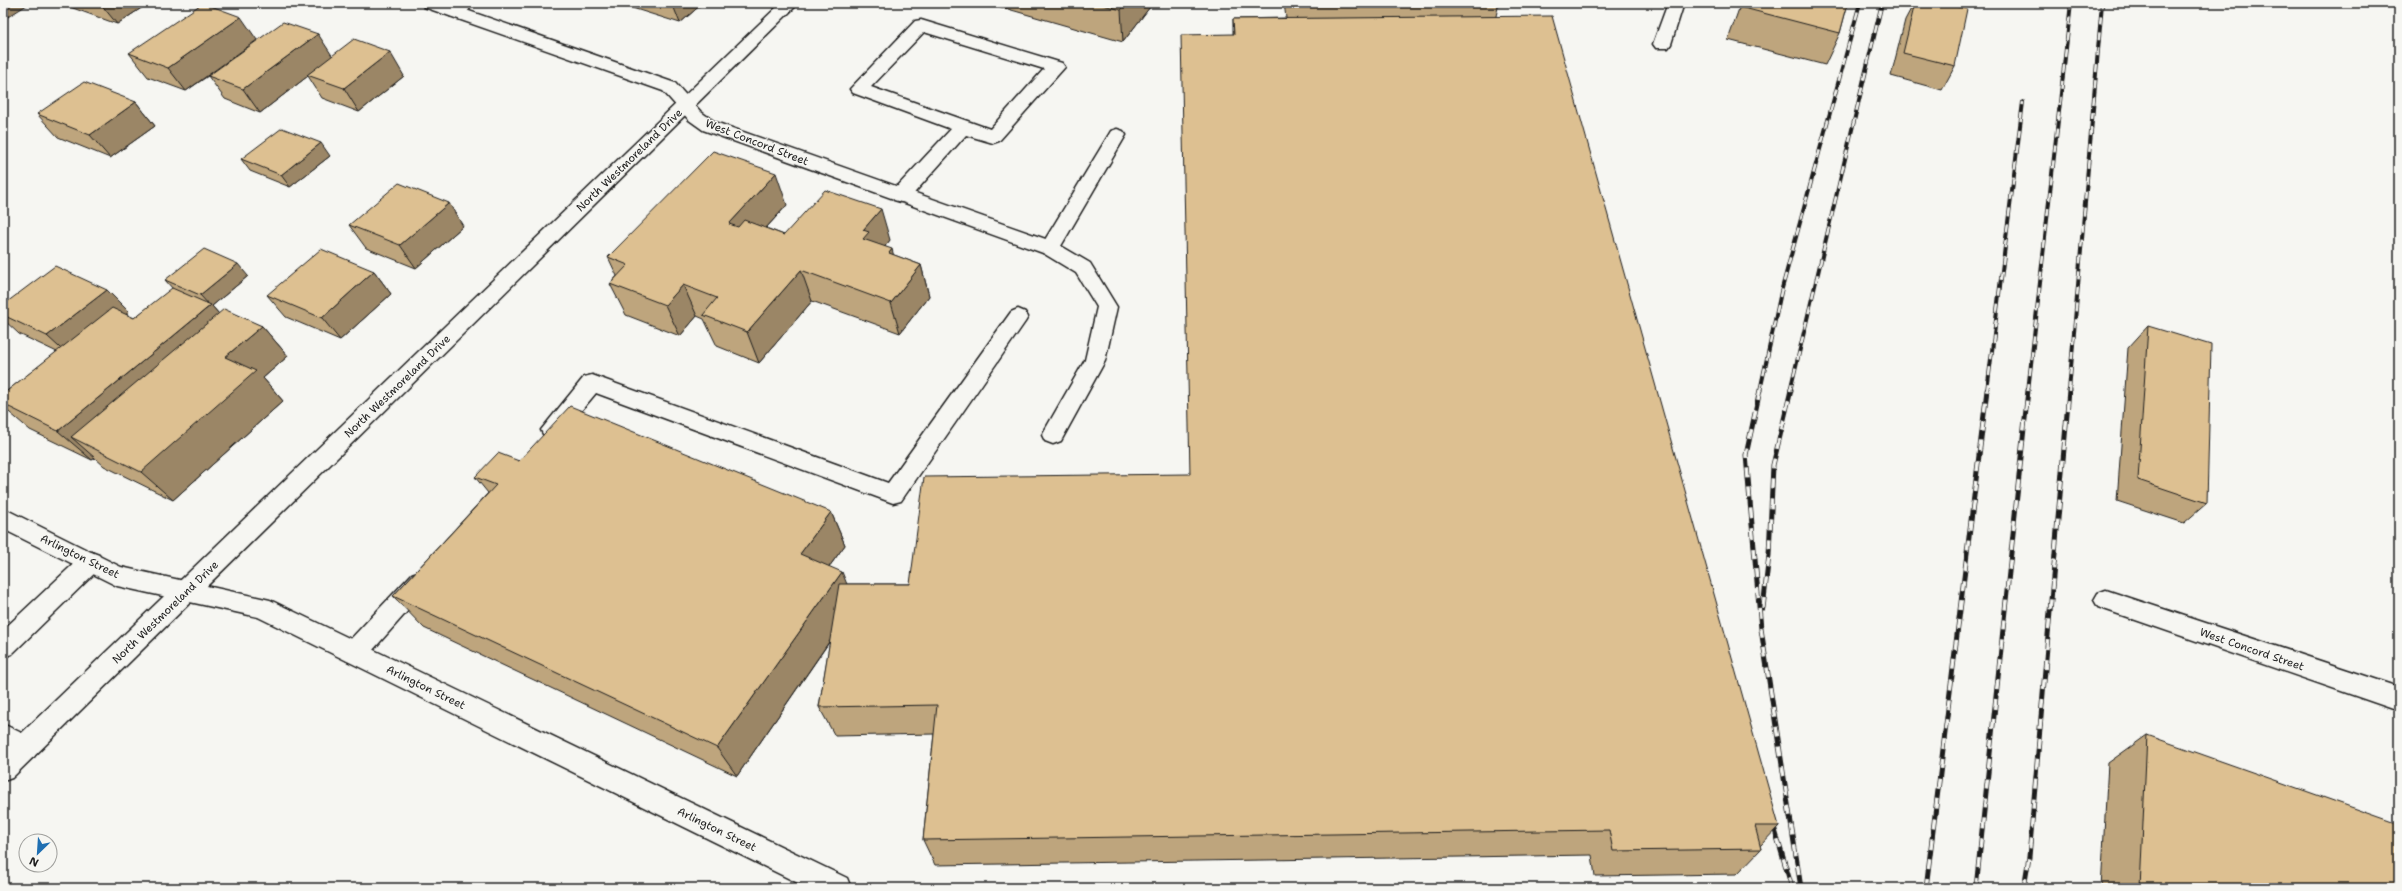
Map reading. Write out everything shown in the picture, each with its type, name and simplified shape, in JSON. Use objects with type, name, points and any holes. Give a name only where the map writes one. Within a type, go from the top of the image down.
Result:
[{"type":"street","name":"West Concord Street","points":[[430,3],[461,7],[669,87],[686,104],[695,116],[710,126],[1050,248],[1083,268],[1107,307],[1095,361],[1053,435]]},
{"type":"street","name":"North Westmoreland Drive","points":[[3,769],[791,3]]},
{"type":"street","points":[[1662,44],[1676,3]]},
{"type":"street","points":[[921,25],[1056,67],[993,137],[963,127],[859,89],[921,25]]},
{"type":"street","points":[[901,195],[963,127]]},
{"type":"street","points":[[1050,248],[1117,134]]},
{"type":"street","points":[[541,443],[592,383],[893,494],[1018,317]]},
{"type":"street","name":"Arlington Street","points":[[3,518],[118,576],[262,607],[837,888]]},
{"type":"street","points":[[3,646],[92,562]]},
{"type":"street","points":[[355,652],[432,567]]},
{"type":"street","name":"West Concord Street","points":[[2106,600],[2399,699]]},
{"type":"street","points":[[3,736],[25,748]]},
{"type":"building","points":[[203,3],[241,17],[168,68],[129,53]]},
{"type":"building","points":[[1097,3],[1127,3],[1121,10]]},
{"type":"building","points":[[1742,3],[1848,3],[1840,33],[1740,7]]},
{"type":"building","points":[[1915,3],[1943,3],[1967,9],[1955,66],[1903,53]]},
{"type":"building","points":[[1552,16],[1779,826],[1755,826],[1761,849],[1613,851],[1609,830],[923,840],[937,705],[819,707],[839,584],[910,584],[924,477],[1190,474],[1181,35],[1234,34],[1233,19]]},
{"type":"building","points":[[283,22],[318,34],[243,89],[208,76]]},
{"type":"building","points":[[354,39],[390,52],[344,88],[307,75]]},
{"type":"building","points":[[84,82],[136,102],[90,135],[37,114]]},
{"type":"building","points":[[282,128],[321,143],[281,175],[241,159]]},
{"type":"building","points":[[713,151],[776,173],[729,224],[738,227],[744,220],[784,235],[825,190],[881,209],[863,230],[869,232],[863,239],[892,249],[889,253],[921,265],[891,303],[801,270],[747,332],[703,315],[717,298],[683,285],[665,305],[610,284],[628,265],[608,257]]},
{"type":"building","points":[[399,183],[449,203],[400,245],[349,225]]},
{"type":"building","points":[[204,249],[238,264],[200,295],[165,280]]},
{"type":"building","points":[[321,249],[374,271],[322,318],[267,295]]},
{"type":"building","points":[[55,266],[107,290],[47,336],[3,315],[3,305]]},
{"type":"building","points":[[172,288],[211,305],[58,431],[3,404],[3,394],[112,308],[134,318]]},
{"type":"building","points":[[224,309],[262,326],[225,357],[256,371],[141,472],[71,437]]},
{"type":"building","points":[[2148,326],[2211,345],[2207,503],[2138,480]]},
{"type":"building","points":[[570,406],[831,512],[800,554],[842,572],[717,748],[393,596],[496,485],[475,477],[498,453],[519,461]]},
{"type":"building","points":[[2147,735],[2399,824],[2399,888],[2140,888]]},
{"type":"railway","points":[[1760,391],[1781,292],[1860,3]]},
{"type":"railway","points":[[1790,391],[1882,3]]},
{"type":"railway","points":[[2028,391],[2071,3]]},
{"type":"railway","points":[[2069,391],[2102,3]]},
{"type":"railway","points":[[1987,391],[2023,102]]},
{"type":"railway","points":[[1760,390],[1746,455],[1761,629],[1801,888]]},
{"type":"railway","points":[[1763,608],[1769,555],[1773,465],[1791,390]]},
{"type":"railway","points":[[1926,888],[1987,390]]},
{"type":"railway","points":[[1976,888],[2028,390]]},
{"type":"railway","points":[[2024,888],[2029,857],[2069,390]]},
{"type":"railway","points":[[1772,820],[1792,888]]}]
